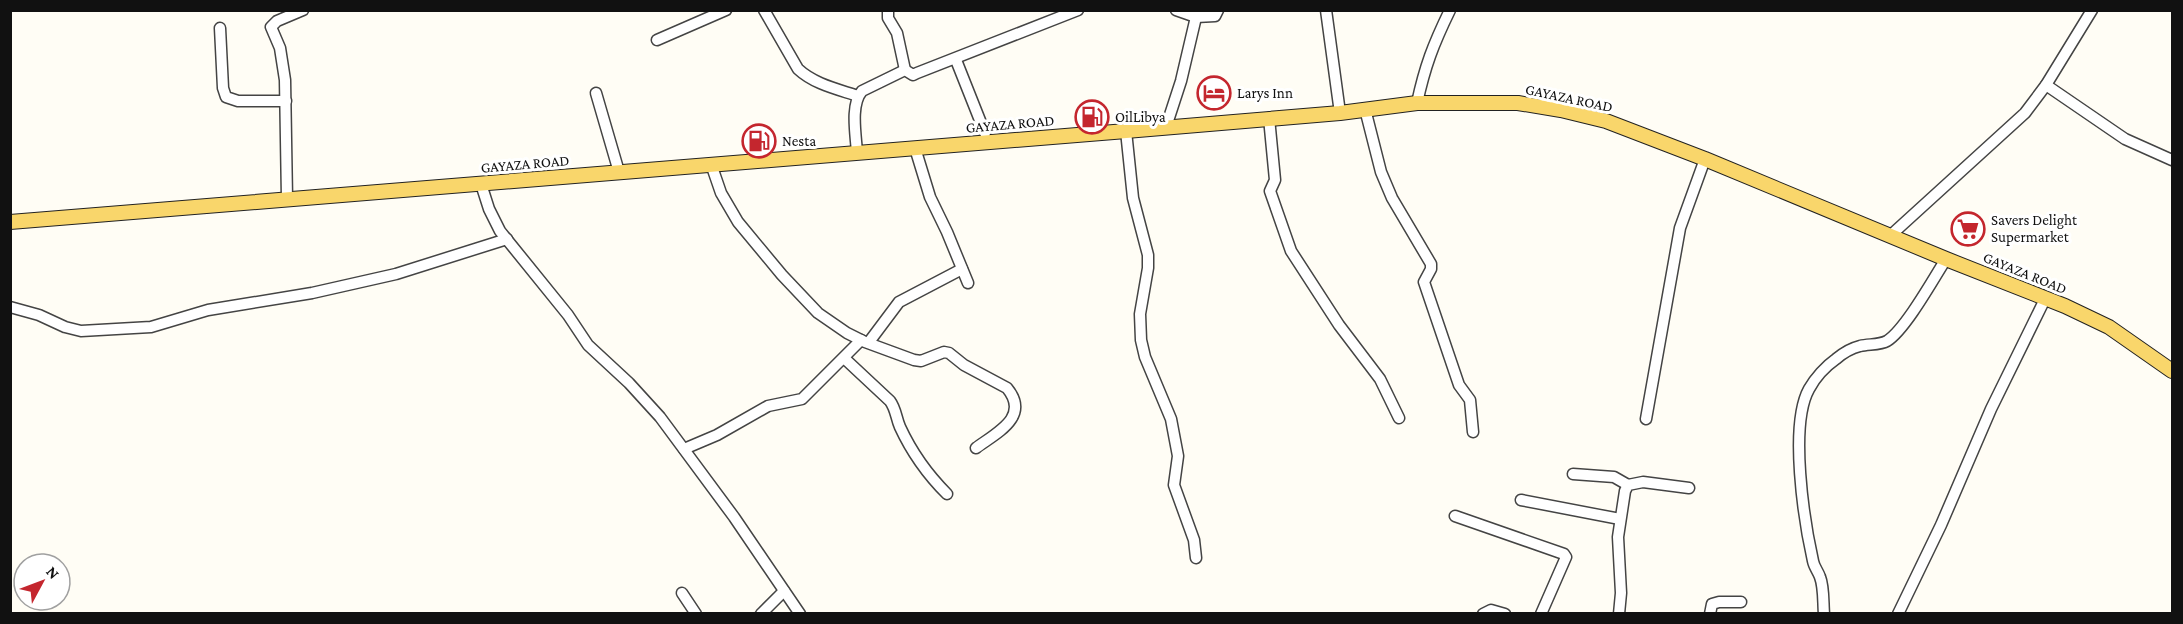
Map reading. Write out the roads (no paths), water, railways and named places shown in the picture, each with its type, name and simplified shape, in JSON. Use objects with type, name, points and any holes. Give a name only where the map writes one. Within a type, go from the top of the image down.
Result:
[{"type":"main road","name":"GAYAZA ROAD","points":[[10,222],[1340,113],[1417,103],[1518,103],[1606,121],[1891,235],[2109,327],[2172,371]]},
{"type":"street","points":[[287,199],[285,80],[279,48],[271,27],[277,21],[303,10]]},
{"type":"street","points":[[657,40],[726,10]]},
{"type":"street","points":[[764,10],[792,60],[803,74],[819,83],[858,96]]},
{"type":"street","points":[[888,10],[888,18],[897,33],[905,70],[913,75],[939,63],[956,60],[1078,10]]},
{"type":"street","points":[[1176,10],[1196,17],[1213,16],[1218,10]]},
{"type":"street","points":[[1326,10],[1340,113]]},
{"type":"street","points":[[1417,103],[1425,66],[1450,10]]},
{"type":"street","points":[[1891,235],[2025,112],[2046,85],[2092,10]]},
{"type":"street","points":[[1166,127],[1182,81],[1196,17]]},
{"type":"street","points":[[220,28],[223,88],[226,97],[238,101],[286,101]]},
{"type":"street","points":[[956,60],[985,133]]},
{"type":"street","points":[[857,153],[858,96],[868,88],[905,70]]},
{"type":"street","points":[[2046,85],[2125,139],[2172,160]]},
{"type":"street","points":[[596,93],[619,172]]},
{"type":"street","points":[[1365,110],[1381,172],[1392,198],[1431,264],[1431,269],[1424,282],[1459,385],[1470,400],[1473,432]]},
{"type":"street","points":[[1269,118],[1275,180],[1270,191],[1291,251],[1339,325],[1380,378],[1399,418]]},
{"type":"street","points":[[1126,131],[1132,198],[1148,255],[1140,314],[1141,340],[1145,357],[1172,418],[1178,456],[1174,485],[1194,540],[1196,558]]},
{"type":"street","points":[[915,148],[930,197],[968,283]]},
{"type":"street","points":[[1646,419],[1659,335],[1680,228],[1705,159]]},
{"type":"street","points":[[711,164],[721,193],[734,215],[782,275],[818,313],[847,333],[914,360],[921,361],[944,352],[949,353],[964,365],[1007,388],[1015,408],[1014,417],[1006,426],[976,448]]},
{"type":"street","points":[[481,184],[494,220],[507,239],[568,315],[588,345],[646,401],[684,449],[800,614]]},
{"type":"street","points":[[10,308],[39,315],[65,327],[81,331],[151,327],[208,310],[302,295],[396,274],[507,239]]},
{"type":"street","points":[[1824,614],[1821,578],[1813,562],[1809,540],[1799,456],[1806,396],[1821,373],[1837,358],[1851,349],[1881,343],[1890,338],[1908,318],[1946,259]]},
{"type":"street","points":[[684,449],[717,435],[768,406],[802,399],[865,341],[899,302],[962,268]]},
{"type":"street","points":[[1898,614],[1941,525],[1991,409],[2045,299]]},
{"type":"street","points":[[844,358],[890,401],[899,426],[920,464],[947,494]]},
{"type":"street","points":[[1574,474],[1614,477],[1628,485],[1643,482],[1689,488]]},
{"type":"street","points":[[1619,614],[1622,593],[1617,547],[1620,519],[1628,485]]},
{"type":"street","points":[[1521,500],[1620,519]]},
{"type":"street","points":[[1455,516],[1565,555],[1541,614]]},
{"type":"street","points":[[761,614],[784,591]]},
{"type":"street","points":[[682,593],[696,614]]},
{"type":"street","points":[[1710,614],[1712,604],[1741,602]]},
{"type":"street","points":[[1483,614],[1491,610],[1505,614]]},
{"type":"place","name":"Larys Inn","points":[[1214,93]]},
{"type":"place","name":"OilLibya","points":[[1092,117]]},
{"type":"place","name":"Nesta","points":[[759,141]]},
{"type":"place","name":"Savers Delight Supermarket","points":[[1968,229]]}]
